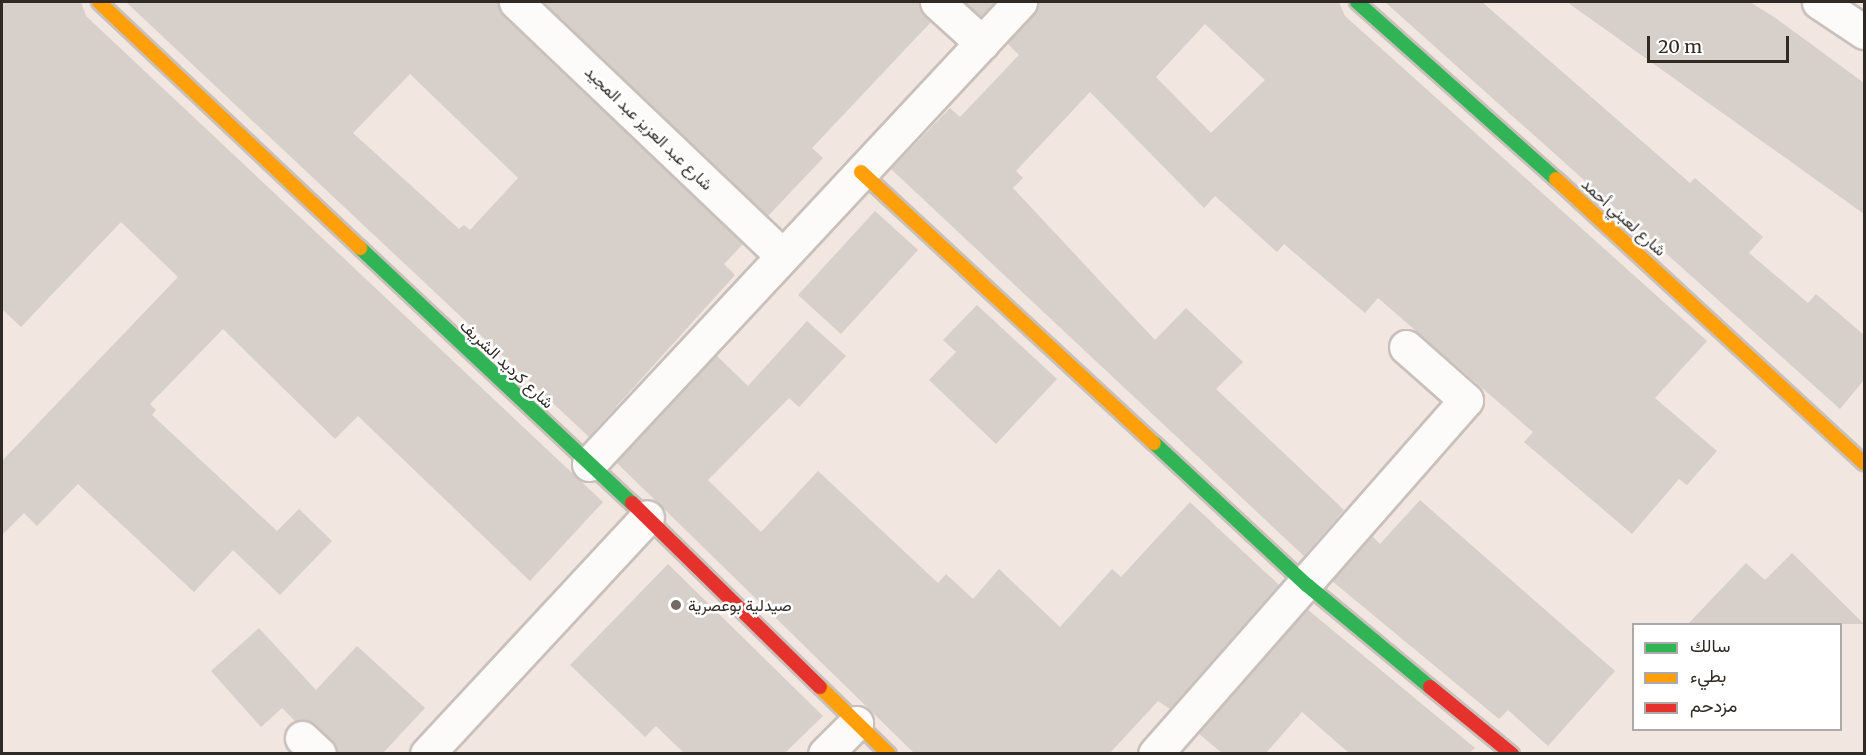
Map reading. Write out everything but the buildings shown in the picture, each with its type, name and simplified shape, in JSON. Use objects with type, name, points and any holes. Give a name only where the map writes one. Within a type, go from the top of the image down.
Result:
[{"type":"street","name":"شارع كرديد الشريف","points":[[99,2],[647,517],[889,753]]},
{"type":"street","name":"شارع عبد العزيز عبد المجيد","points":[[516,2],[781,254]]},
{"type":"street","points":[[937,2],[982,43]]},
{"type":"street","points":[[589,464],[781,254],[1020,2]]},
{"type":"street","name":"شارع لعبني أحمد","points":[[1357,2],[1666,276],[1864,463]]},
{"type":"street","points":[[1819,2],[1864,32]]},
{"type":"street","points":[[861,172],[1307,585],[1512,753]]},
{"type":"street","points":[[1155,753],[1307,585],[1466,400],[1406,347]]},
{"type":"street","points":[[427,753],[647,517]]},
{"type":"street","points":[[825,753],[856,723]]},
{"type":"traffic: fast","points":[[1357,2],[1556,179]]},
{"type":"traffic: fast","points":[[360,248],[632,503]]},
{"type":"traffic: fast","points":[[1154,443],[1307,585],[1430,687]]},
{"type":"traffic: slow","points":[[99,2],[360,248]]},
{"type":"traffic: slow","points":[[861,172],[1154,443]]},
{"type":"traffic: slow","points":[[1556,179],[1864,463]]},
{"type":"traffic: slow","points":[[820,687],[889,754]]},
{"type":"traffic: jam","points":[[632,503],[820,687]]},
{"type":"traffic: jam","points":[[1430,687],[1512,754]]},
{"type":"place","name":"صيدلية بوعصرية","points":[[676,605]]}]
